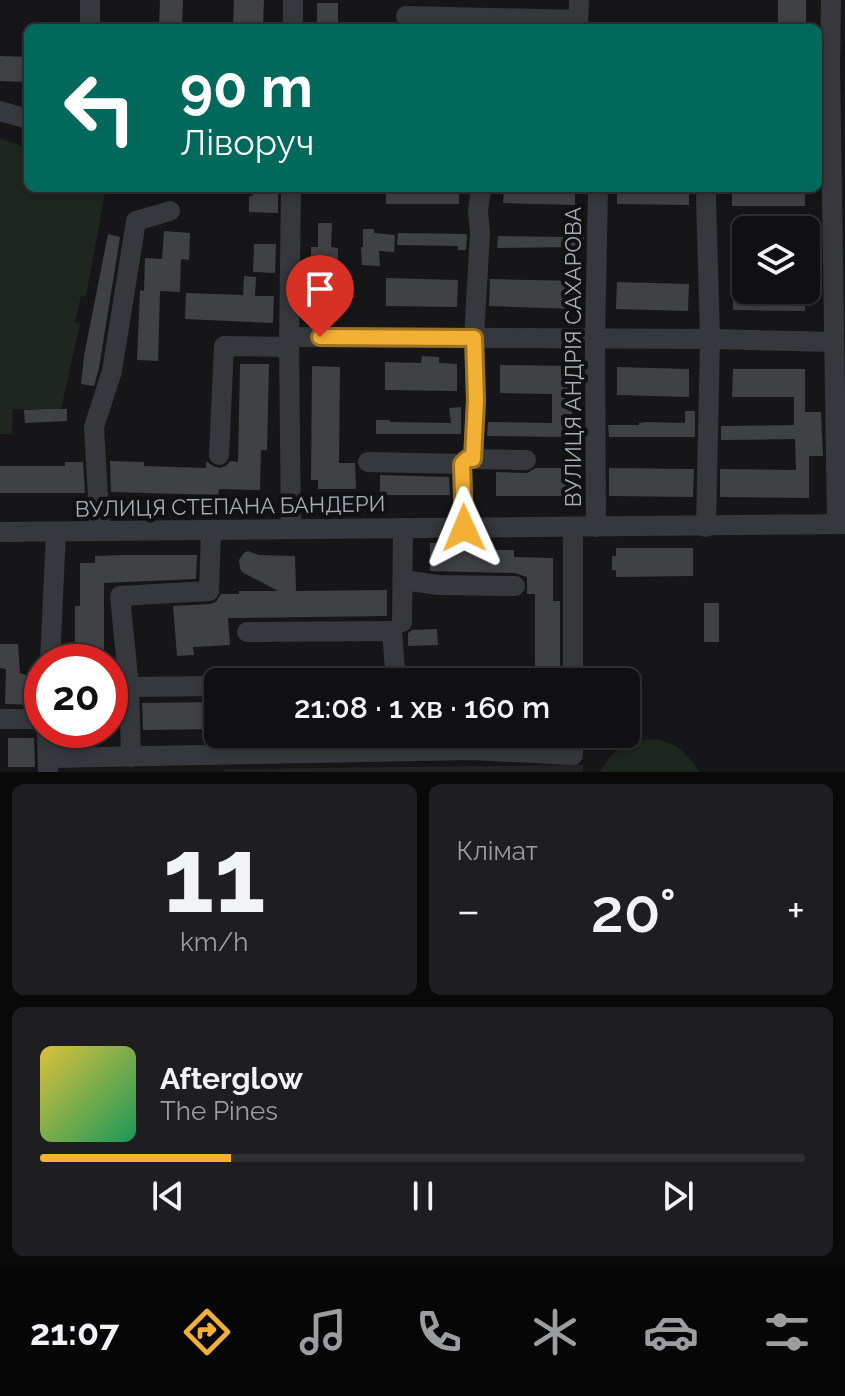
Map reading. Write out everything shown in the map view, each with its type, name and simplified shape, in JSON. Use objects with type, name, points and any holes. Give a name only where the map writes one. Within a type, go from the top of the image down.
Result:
[{"type":"street","points":[[90,0],[90,24]]},
{"type":"street","points":[[293,0],[293,24]]},
{"type":"street","points":[[831,0],[837,64],[839,295],[834,342],[841,524]]},
{"type":"street","points":[[406,16],[579,16]]},
{"type":"street","points":[[0,111],[24,118]]},
{"type":"street","points":[[291,192],[291,529]]},
{"type":"street","points":[[464,528],[476,400],[474,338],[480,192]]},
{"type":"street","name":"ВУЛИЦЯ АНДРІЯ САХАРОВА","points":[[596,527],[598,192]]},
{"type":"street","points":[[706,197],[710,339],[706,527]]},
{"type":"street","points":[[100,531],[94,427],[112,371],[136,221],[170,211]]},
{"type":"street","points":[[219,455],[224,346],[474,338],[834,342]]},
{"type":"street","points":[[368,462],[526,460]]},
{"type":"street","name":"ВУЛИЦЯ СТЕПАНА БАНДЕРИ","points":[[0,532],[841,524]]},
{"type":"street","points":[[573,527],[573,668]]},
{"type":"street","points":[[402,622],[403,528]]},
{"type":"street","points":[[131,757],[129,687],[120,596],[209,591],[211,530]]},
{"type":"street","points":[[51,644],[56,532]]},
{"type":"street","points":[[403,580],[438,585],[515,586]]},
{"type":"street","points":[[247,632],[392,631],[395,668]]},
{"type":"street","points":[[129,687],[204,686]]},
{"type":"street","points":[[0,719],[24,719]]},
{"type":"street","points":[[48,765],[131,757],[354,748]]},
{"type":"street","points":[[535,748],[573,755],[573,748]]},
{"type":"shaded area","points":[[0,138],[24,147],[24,192],[105,192],[86,296],[81,296],[75,322],[80,324],[61,409],[13,409],[12,434],[0,434]]},
{"type":"shaded area","points":[[640,740],[659,740],[677,747],[699,772],[600,772],[620,748],[640,748]]},
{"type":"shaded area","points":[[583,765],[583,772],[224,772],[224,769]]},
{"type":"building","points":[[160,0],[183,0],[182,24],[159,24]]},
{"type":"building","points":[[234,0],[264,0],[263,24],[233,24]]},
{"type":"building","points":[[778,0],[806,0],[806,24],[778,24]]},
{"type":"building","points":[[317,3],[338,3],[338,24],[317,24]]},
{"type":"building","points":[[0,56],[24,57],[24,82],[0,81]]},
{"type":"building","points":[[253,192],[278,192],[278,213],[249,212],[249,196],[253,196]]},
{"type":"building","points":[[386,192],[459,192],[459,204],[386,204]]},
{"type":"building","points":[[504,192],[575,192],[575,205],[503,203]]},
{"type":"building","points":[[617,192],[689,192],[689,205],[617,204]]},
{"type":"building","points":[[732,192],[805,192],[805,206],[732,206]]},
{"type":"building","points":[[318,223],[332,223],[331,247],[338,248],[338,321],[310,321],[311,247],[318,247]]},
{"type":"building","points":[[566,228],[579,228],[579,237],[584,237],[584,247],[497,248],[498,236],[566,237]]},
{"type":"building","points":[[363,229],[395,235],[394,252],[379,251],[380,266],[362,265]]},
{"type":"building","points":[[164,231],[190,233],[189,260],[181,259],[180,292],[160,291],[158,361],[137,360],[140,290],[144,291],[145,258],[162,259]]},
{"type":"building","points":[[398,233],[467,234],[466,250],[458,250],[458,246],[397,245]]},
{"type":"building","points":[[108,234],[120,237],[94,386],[81,384]]},
{"type":"building","points":[[254,244],[276,244],[275,273],[253,272]]},
{"type":"building","points":[[244,276],[256,277],[255,296],[274,296],[273,323],[185,319],[186,293],[243,295]]},
{"type":"building","points":[[386,278],[458,280],[457,307],[386,306]]},
{"type":"building","points":[[490,279],[575,281],[575,309],[489,306]]},
{"type":"building","points":[[617,282],[689,284],[688,311],[616,309]]},
{"type":"building","points":[[733,304],[805,304],[805,311],[733,310]]},
{"type":"building","points":[[422,356],[439,357],[439,363],[457,364],[457,391],[385,390],[385,362],[421,363]]},
{"type":"building","points":[[240,364],[269,364],[267,450],[261,450],[260,490],[219,489],[218,495],[111,492],[110,461],[144,462],[144,466],[206,468],[206,461],[219,468],[230,461],[238,462]]},
{"type":"building","points":[[500,365],[572,366],[572,437],[487,436],[488,422],[552,423],[552,394],[500,393]]},
{"type":"building","points":[[312,366],[340,367],[339,463],[355,463],[356,489],[318,489],[318,480],[311,480]]},
{"type":"building","points":[[617,367],[689,369],[689,397],[617,395]]},
{"type":"building","points":[[733,369],[805,369],[805,412],[821,412],[823,456],[809,456],[809,498],[720,497],[720,469],[796,470],[795,439],[721,440],[721,426],[794,425],[794,397],[732,397]]},
{"type":"building","points":[[461,407],[461,434],[376,434],[376,420],[451,423],[449,408]]},
{"type":"building","points":[[67,409],[67,421],[25,423],[24,410]]},
{"type":"building","points":[[685,411],[695,411],[695,437],[609,437],[608,425],[685,423]]},
{"type":"building","points":[[65,462],[83,462],[85,493],[0,493],[0,466],[65,466]]},
{"type":"building","points":[[536,468],[577,468],[577,496],[496,496],[496,472],[527,473]]},
{"type":"building","points":[[609,468],[694,469],[693,497],[609,496]]},
{"type":"building","points":[[380,475],[449,477],[450,495],[380,495]]},
{"type":"building","points":[[430,543],[467,543],[467,550],[514,550],[514,557],[553,558],[553,601],[560,601],[560,668],[535,668],[535,594],[527,594],[527,577],[515,573],[430,571]]},
{"type":"building","points":[[616,548],[693,548],[693,576],[616,577],[616,570],[612,570],[612,556],[616,556]]},
{"type":"building","points":[[248,551],[259,555],[295,556],[296,591],[387,590],[387,616],[228,618],[230,645],[193,647],[194,655],[177,656],[173,606],[210,604],[216,602],[221,594],[239,594],[239,591],[278,591],[242,572],[239,560]]},
{"type":"building","points":[[197,555],[196,579],[104,583],[104,644],[75,644],[75,606],[80,606],[80,563],[95,563],[95,556]]},
{"type":"building","points":[[704,603],[719,603],[719,642],[704,642]]},
{"type":"building","points":[[437,629],[438,645],[408,646],[408,633],[412,630]]},
{"type":"building","points":[[0,644],[18,644],[20,673],[24,674],[24,705],[5,704],[6,669],[0,668]]},
{"type":"building","points":[[204,702],[204,729],[143,730],[142,703]]},
{"type":"building","points":[[8,738],[24,738],[24,748],[34,748],[35,767],[8,767]]},
{"type":"route","points":[[320,337],[474,338],[476,400],[473,459],[467,459],[462,464],[464,528]]}]
